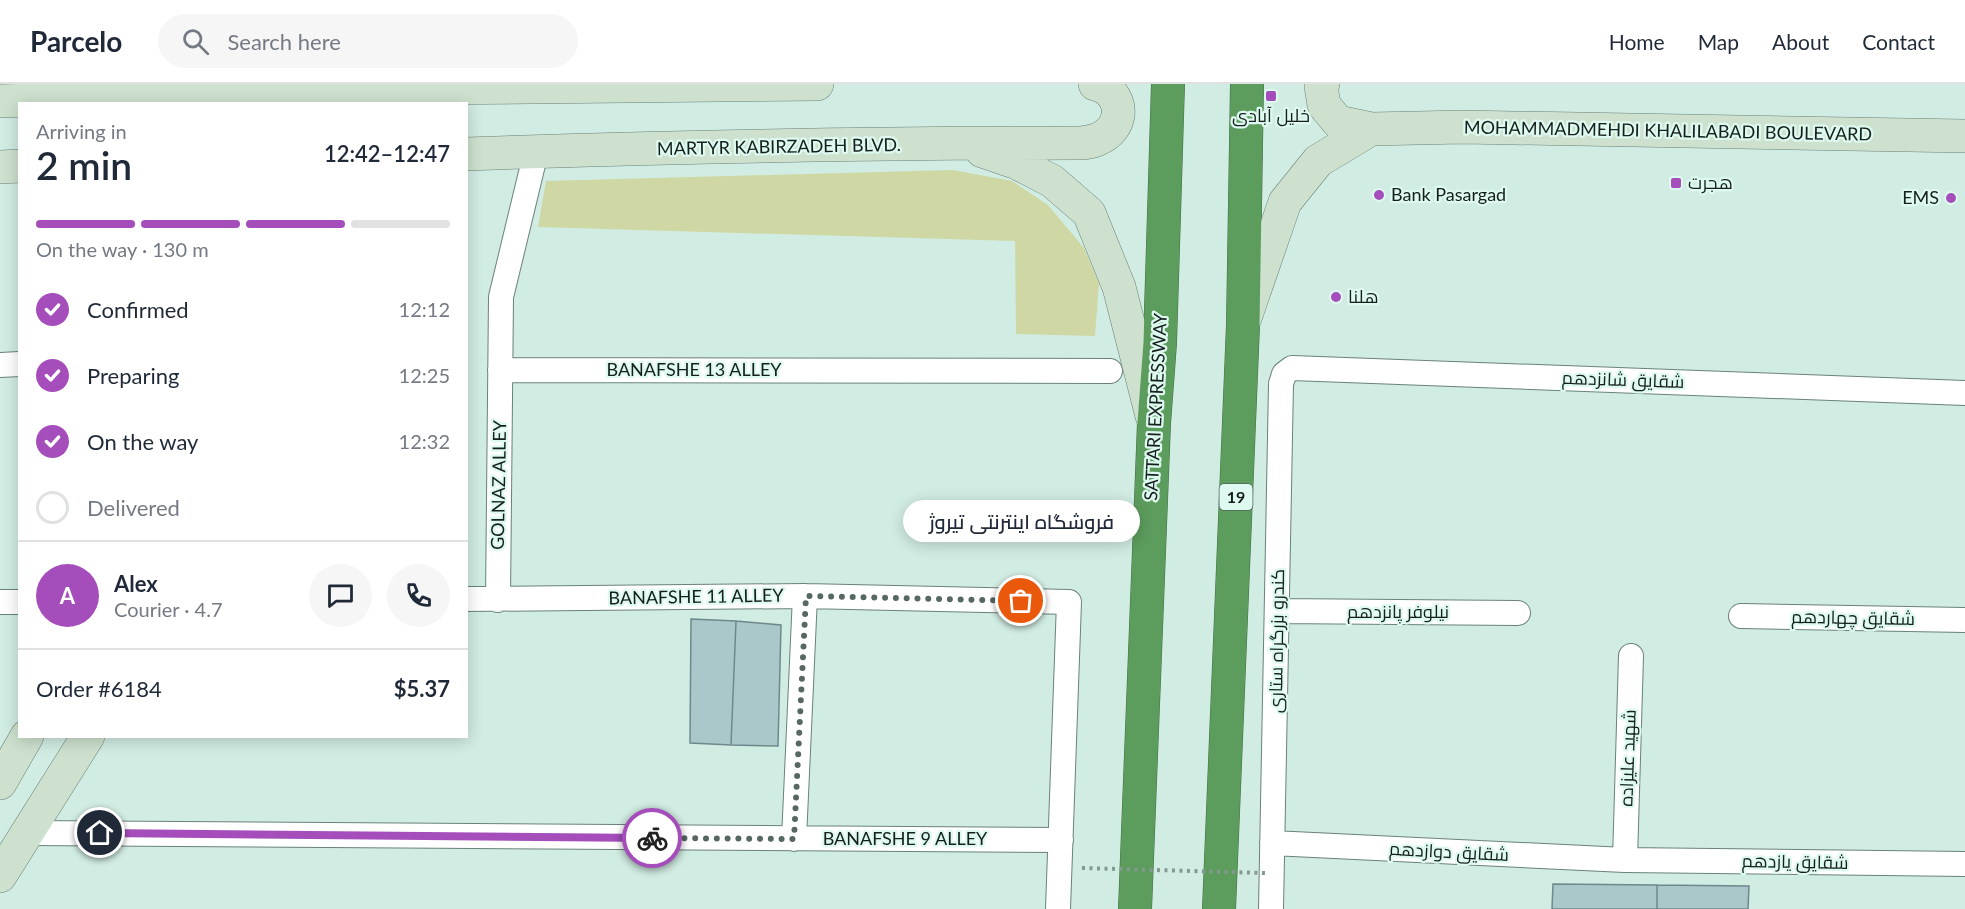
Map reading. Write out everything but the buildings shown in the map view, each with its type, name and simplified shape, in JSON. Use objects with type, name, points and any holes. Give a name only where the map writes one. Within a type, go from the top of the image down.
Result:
[{"type":"highway","name":"SATTARI EXPRESSWAY","points":[[1135,909],[1154,423],[1160,343],[1168,84]]},
{"type":"highway","name":"19","points":[[1219,909],[1243,325],[1247,84]]},
{"type":"main road","points":[[0,101],[427,86],[817,84]]},
{"type":"main road","name":"MARTYR KABIRZADEH BLVD.","points":[[468,154],[1092,142],[1112,130],[1117,117],[1118,104],[1113,94],[1104,86],[1095,84]]},
{"type":"main road","name":"MOHAMMADMEHDI KHALILABADI BOULEVARD","points":[[1323,84],[1321,86],[1324,105],[1338,122],[1371,129],[1463,127],[1965,136]]},
{"type":"main road","points":[[1243,325],[1285,202],[1318,161],[1371,129]]},
{"type":"main road","points":[[957,143],[1017,163],[1052,181],[1089,213],[1119,287],[1154,423]]},
{"type":"main road","points":[[0,167],[18,166]]},
{"type":"main road","points":[[0,783],[26,738]]},
{"type":"main road","points":[[0,876],[87,738]]},
{"type":"street","points":[[500,370],[501,297],[536,152]]},
{"type":"street","points":[[0,364],[18,364]]},
{"type":"street","name":"شقایق شانزدهم","points":[[1284,374],[1292,368],[1965,393]]},
{"type":"street","name":"BANAFSHE 13 ALLEY","points":[[500,370],[1110,371]]},
{"type":"street","name":"GOLNAZ ALLEY","points":[[498,600],[500,370]]},
{"type":"street","name":"کندرو بزرگراه ستاری","points":[[1271,909],[1281,384],[1284,374]]},
{"type":"street","points":[[794,839],[806,596]]},
{"type":"street","name":"BANAFSHE 11 ALLEY","points":[[468,599],[806,596],[1069,602],[1061,840]]},
{"type":"street","points":[[0,602],[18,602]]},
{"type":"street","name":"نیلوفر پانزدهم","points":[[1278,611],[1518,613]]},
{"type":"street","name":"شقایق چهاردهم","points":[[1741,616],[1965,620]]},
{"type":"street","name":"شهید علیزاده","points":[[1625,860],[1631,656]]},
{"type":"street","name":"BANAFSHE 9 ALLEY","points":[[28,833],[1061,840]]},
{"type":"street","points":[[1058,909],[1061,840]]},
{"type":"street","name":"شقایق دوازدهم","points":[[1272,843],[1625,860]]},
{"type":"street","name":"شقایق یازدهم","points":[[1625,860],[1965,864]]},
{"type":"path","points":[[1082,868],[1265,873]]},
{"type":"green space","points":[[953,170],[1012,181],[1048,205],[1084,248],[1099,284],[1095,336],[1016,334],[1015,241],[538,227],[546,181]]},
{"type":"way so far","points":[[652,838],[794,839],[806,596],[1021,601]]},
{"type":"place","name":"خلیل آبادی","points":[[1271,96]]},
{"type":"place","name":"هجرت","points":[[1676,183]]},
{"type":"place","name":"Bank Pasargad","points":[[1379,195]]},
{"type":"place","name":"EMS","points":[[1951,198]]},
{"type":"place","name":"هلنا","points":[[1336,297]]},
{"type":"place","name":"فروشگاه اینترنتی تیروژ","points":[[1021,601]]},
{"type":"route","points":[[100,833],[652,838]]}]
